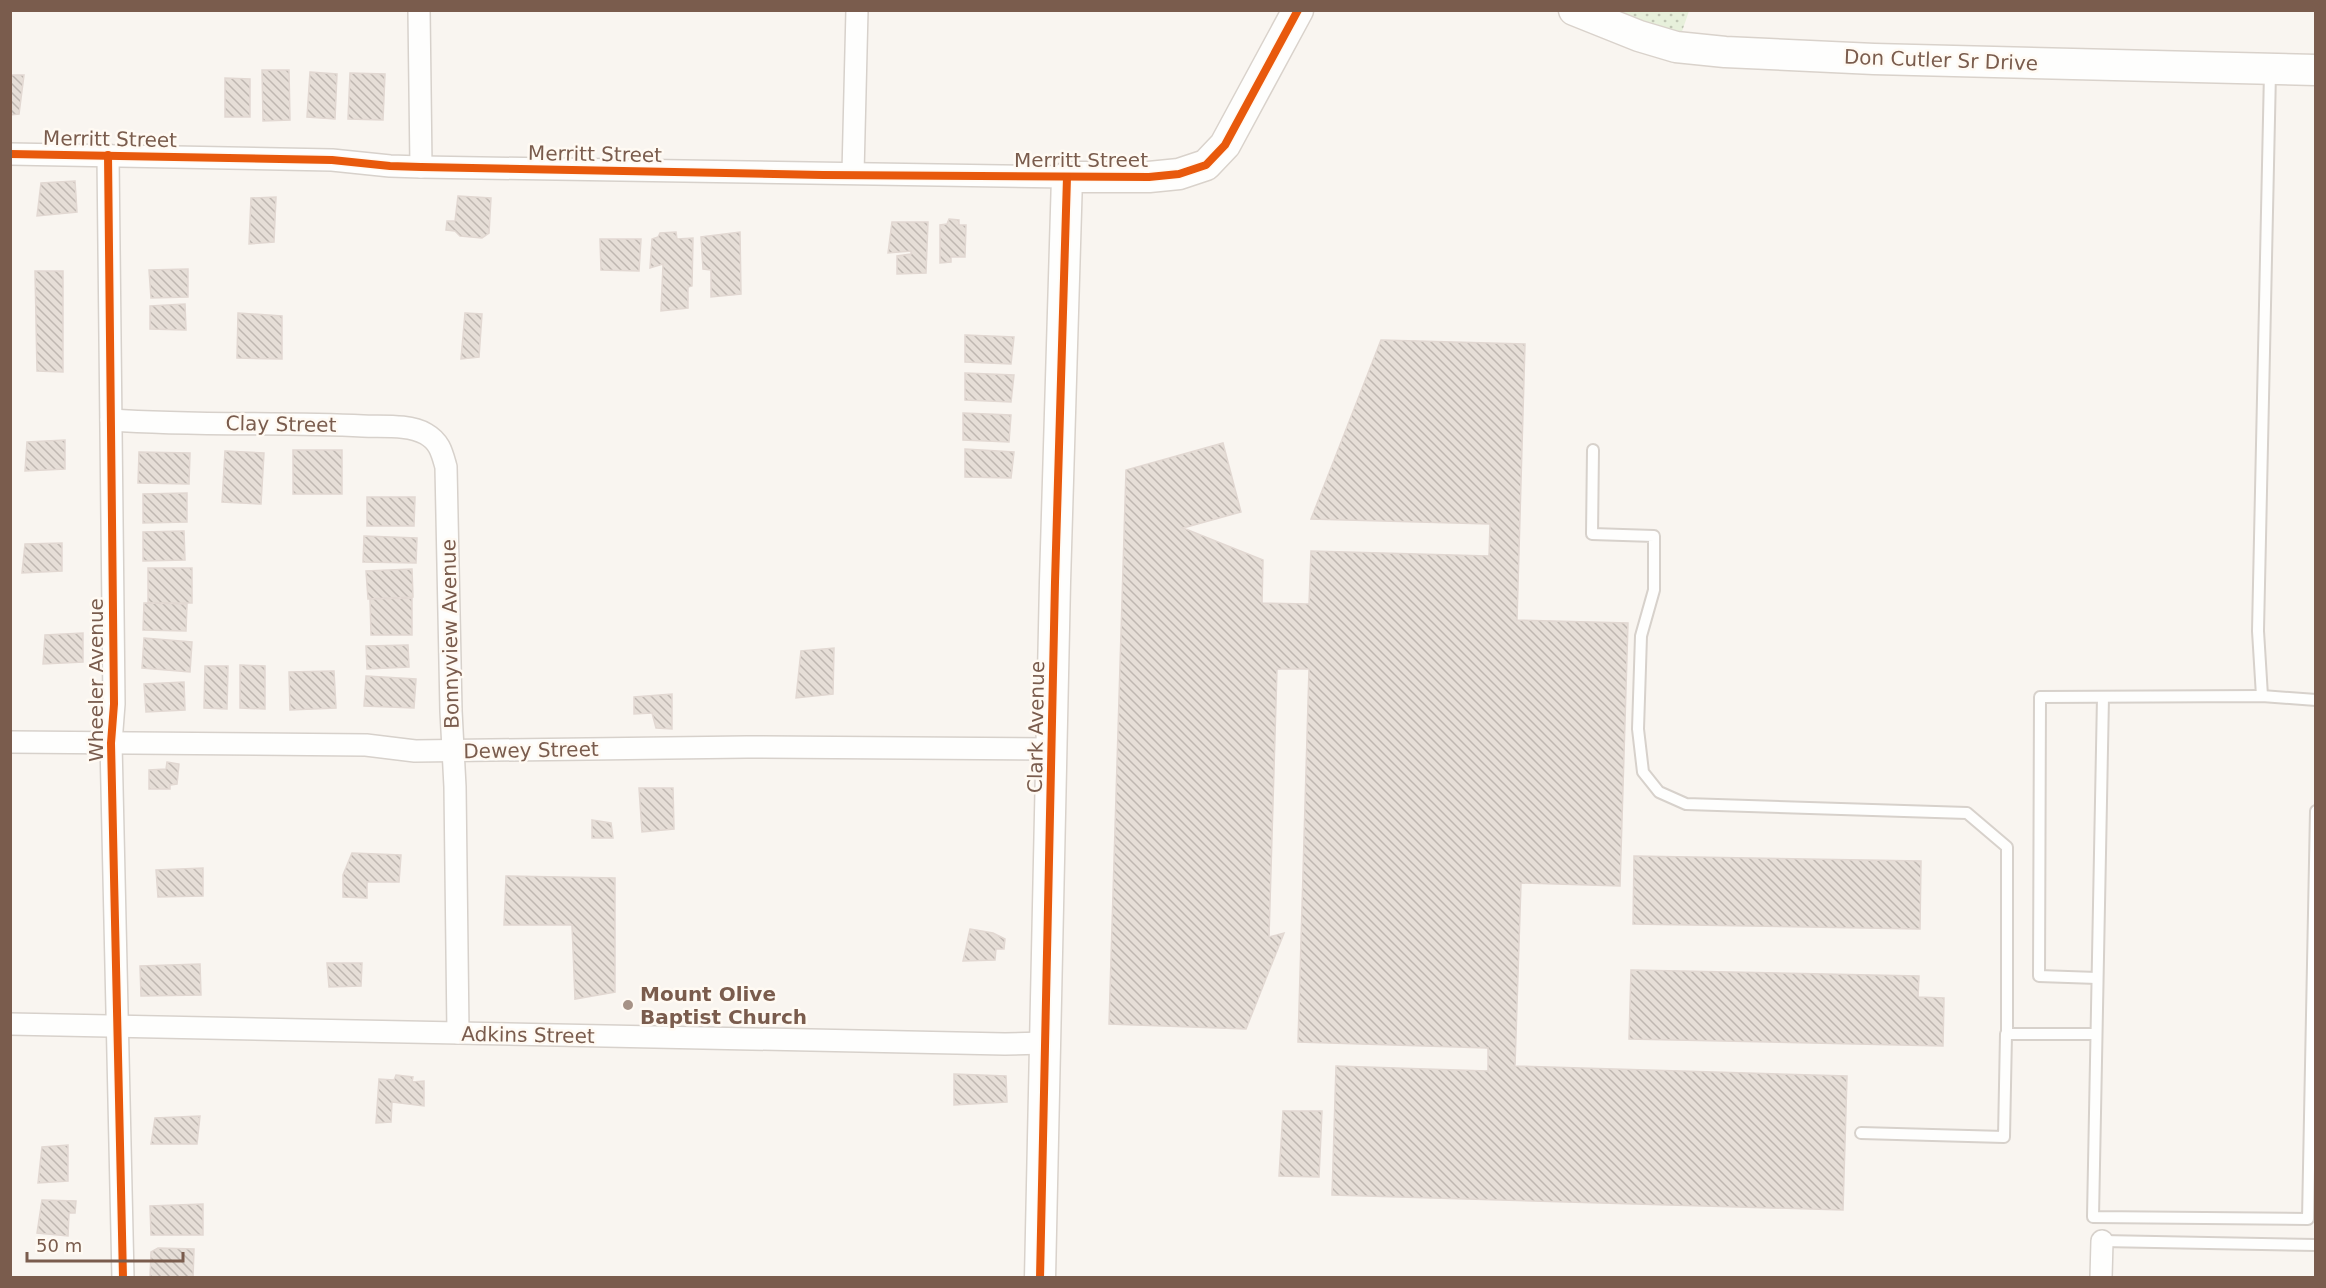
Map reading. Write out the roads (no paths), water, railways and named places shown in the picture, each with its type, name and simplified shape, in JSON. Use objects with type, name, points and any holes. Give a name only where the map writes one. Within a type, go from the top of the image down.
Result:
[{"type":"street","points":[[418,10],[421,167]]},
{"type":"street","points":[[853,173],[857,10]]},
{"type":"street","name":"Merritt Street","points":[[10,154],[332,160],[421,167],[823,175],[853,173],[1149,177],[1179,174],[1206,165],[1225,146],[1298,10]]},
{"type":"street","name":"Don Cutler Sr Drive","points":[[1574,10],[1657,41],[1676,46],[1725,52],[2316,69]]},
{"type":"street","name":"Wheeler Avenue","points":[[108,155],[114,704],[111,744],[123,1278]]},
{"type":"street","name":"Clark Avenue","points":[[1040,1278],[1051,749],[1067,177]]},
{"type":"street","name":"Clay Street","points":[[111,420],[145,423],[345,425],[402,428],[424,433],[439,444],[441,451]]},
{"type":"street","name":"Bonnyview Avenue","points":[[441,451],[446,467],[454,751],[458,1033]]},
{"type":"street","name":"Dewey Street","points":[[10,742],[344,744],[415,752],[747,747],[1051,749]]},
{"type":"street","name":"Adkins Street","points":[[10,1024],[1045,1043]]},
{"type":"street","points":[[2101,1278],[2102,1241]]},
{"type":"lane","points":[[2262,696],[2258,631],[2271,68]]},
{"type":"lane","points":[[1593,450],[1592,534],[1654,536],[1654,590],[1641,636],[1638,729],[1643,772],[1659,792],[1686,804],[1967,813],[2007,846],[2007,1034],[2004,1137],[1861,1133]]},
{"type":"lane","points":[[2097,978],[2039,976],[2040,697],[2262,696],[2316,700]]},
{"type":"lane","points":[[2103,697],[2093,1217],[2308,1219],[2316,811]]},
{"type":"lane","points":[[2007,1034],[2096,1034]]},
{"type":"lane","points":[[2102,1241],[2316,1245]]},
{"type":"place","name":"Mount Olive Baptist Church","points":[[628,1005]]}]
